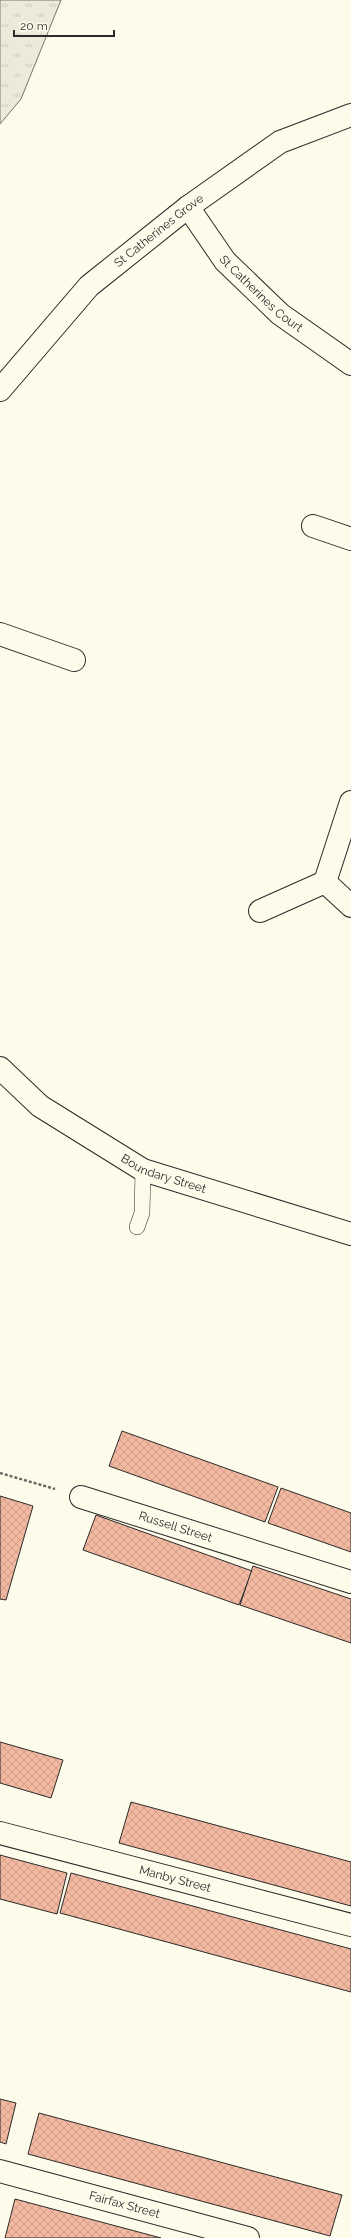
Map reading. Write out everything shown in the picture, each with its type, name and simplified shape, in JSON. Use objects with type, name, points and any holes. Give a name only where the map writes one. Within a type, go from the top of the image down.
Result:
[{"type":"street","name":"St Catherines Grove","points":[[0,390],[89,286],[188,207],[280,142],[351,115]]},
{"type":"street","name":"St Catherines Court","points":[[188,207],[225,261],[280,314],[351,364]]},
{"type":"street","points":[[313,526],[351,539]]},
{"type":"street","points":[[0,634],[74,660]]},
{"type":"street","points":[[260,911],[325,882],[351,802]]},
{"type":"street","points":[[325,882],[351,906]]},
{"type":"street","name":"Boundary Street","points":[[0,1068],[40,1106],[143,1170],[351,1234]]},
{"type":"street","name":"Russell Street","points":[[81,1497],[351,1582]]},
{"type":"street","name":"Manby Street","points":[[0,1833],[351,1925]]},
{"type":"street","name":"Fairfax Street","points":[[0,2171],[248,2238]]},
{"type":"lane","points":[[137,1227],[142,1213],[143,1170]]},
{"type":"path","points":[[0,1472],[81,1497]]},
{"type":"green space","points":[[0,0],[61,0],[21,99],[0,124]]},
{"type":"building","points":[[122,1431],[278,1487],[265,1522],[109,1466]]},
{"type":"building","points":[[281,1488],[351,1513],[351,1552],[268,1523]]},
{"type":"building","points":[[0,1496],[33,1506],[6,1600],[0,1599]]},
{"type":"building","points":[[96,1515],[252,1571],[239,1605],[83,1550]]},
{"type":"building","points":[[253,1566],[351,1599],[351,1643],[240,1605]]},
{"type":"building","points":[[0,1742],[63,1760],[51,1798],[0,1783]]},
{"type":"building","points":[[131,1802],[351,1862],[351,1906],[119,1843]]},
{"type":"building","points":[[0,1855],[67,1873],[57,1914],[0,1899]]},
{"type":"building","points":[[71,1873],[351,1949],[351,1992],[60,1913]]},
{"type":"building","points":[[0,2099],[16,2103],[6,2144],[0,2142]]},
{"type":"building","points":[[39,2113],[342,2195],[330,2236],[28,2154]]},
{"type":"building","points":[[15,2199],[161,2238],[5,2238]]}]
